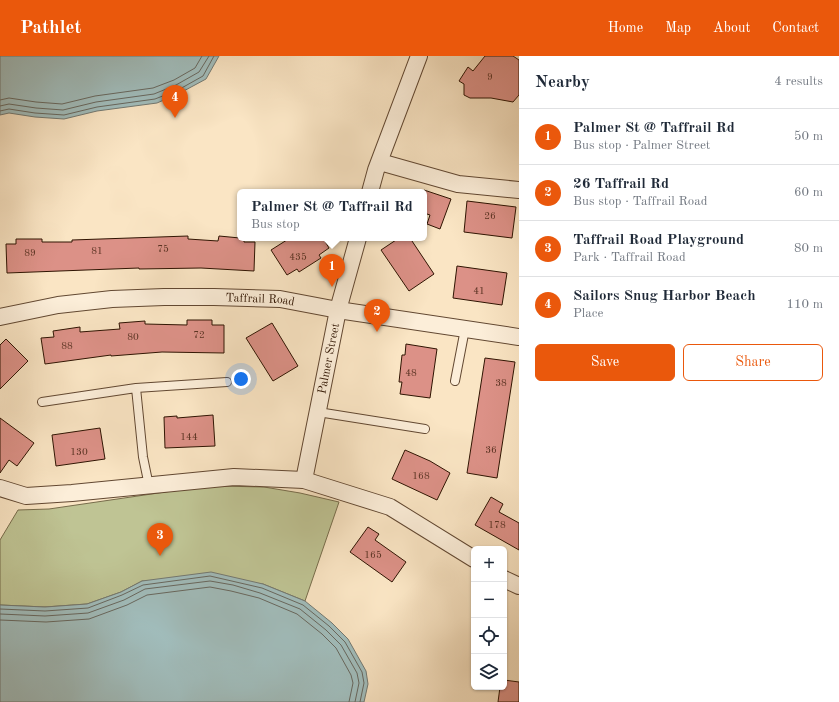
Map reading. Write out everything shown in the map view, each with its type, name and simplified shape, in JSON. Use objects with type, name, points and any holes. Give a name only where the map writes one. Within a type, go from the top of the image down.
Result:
[{"type":"street","points":[[371,189],[376,170],[419,56]]},
{"type":"street","points":[[380,162],[458,184],[519,190]]},
{"type":"street","name":"Palmer Street","points":[[304,480],[338,310],[357,241]]},
{"type":"street","name":"Taffrail Road","points":[[0,317],[58,305],[164,297],[214,297],[280,300],[519,337]]},
{"type":"street","points":[[0,488],[26,496],[149,486],[234,477],[304,480],[390,507],[471,557]]},
{"type":"street","points":[[507,580],[519,586]]},
{"type":"lane","points":[[455,381],[465,329]]},
{"type":"lane","points":[[42,402],[136,388],[227,382]]},
{"type":"lane","points":[[136,388],[143,457],[149,486]]},
{"type":"lane","points":[[318,412],[425,429]]},
{"type":"green space","points":[[218,486],[264,487],[339,502],[305,601],[263,584],[142,581],[121,592],[87,604],[45,607],[0,605],[0,540],[18,510],[49,509],[172,491]]},
{"type":"water","points":[[0,56],[219,56],[206,79],[157,103],[97,111],[64,119],[9,113],[0,115]]},
{"type":"water","points":[[211,572],[263,584],[305,601],[332,623],[348,639],[366,671],[368,684],[364,702],[0,702],[0,605],[45,607],[87,604],[121,592],[142,581]]},
{"type":"building","points":[[485,56],[513,56],[519,60],[519,95],[513,102],[491,98],[470,98],[464,95],[464,84],[459,81],[468,67],[473,71]]},
{"type":"building","points":[[427,191],[451,199],[440,229],[427,224],[430,215],[427,214]]},
{"type":"building","points":[[467,201],[516,207],[512,238],[464,232]]},
{"type":"building","points":[[188,236],[188,239],[218,241],[219,236],[237,238],[237,241],[255,242],[254,271],[201,268],[139,268],[7,273],[6,244],[16,244],[16,239],[42,239],[42,242],[72,242],[72,240]]},
{"type":"building","points":[[285,241],[325,241],[329,248],[319,255],[321,258],[299,272],[297,269],[287,275],[271,250]]},
{"type":"building","points":[[394,241],[412,241],[434,274],[409,291],[381,250]]},
{"type":"building","points":[[457,266],[507,273],[502,305],[453,298]]},
{"type":"building","points":[[187,320],[212,320],[212,325],[224,325],[224,353],[162,352],[111,355],[45,364],[41,338],[54,337],[53,331],[80,327],[80,332],[120,329],[119,323],[145,321],[145,324],[187,325]]},
{"type":"building","points":[[272,323],[298,366],[273,381],[246,338]]},
{"type":"building","points":[[6,339],[28,361],[0,389],[0,345]]},
{"type":"building","points":[[406,344],[437,349],[430,398],[400,394],[402,382],[399,382],[402,355],[405,355]]},
{"type":"building","points":[[485,358],[515,362],[497,478],[467,473]]},
{"type":"building","points":[[213,415],[215,446],[165,448],[164,417],[177,416],[177,418]]},
{"type":"building","points":[[0,418],[34,443],[17,466],[9,460],[0,473]]},
{"type":"building","points":[[100,428],[105,459],[56,466],[52,435]]},
{"type":"building","points":[[405,450],[430,461],[450,473],[437,500],[392,479]]},
{"type":"building","points":[[491,497],[503,504],[499,512],[519,523],[519,550],[475,525]]},
{"type":"building","points":[[368,527],[379,534],[375,540],[406,562],[392,582],[350,552]]},
{"type":"building","points":[[507,680],[519,682],[519,702],[498,702],[500,690],[507,690]]},
{"type":"place","name":"Sailors Snug Harbor Beach","points":[[175,118]]},
{"type":"place","name":"Palmer St @ Taffrail Rd","points":[[332,287]]},
{"type":"place","name":"26 Taffrail Rd","points":[[377,332]]},
{"type":"place","name":"Taffrail Road Playground","points":[[160,556]]}]
